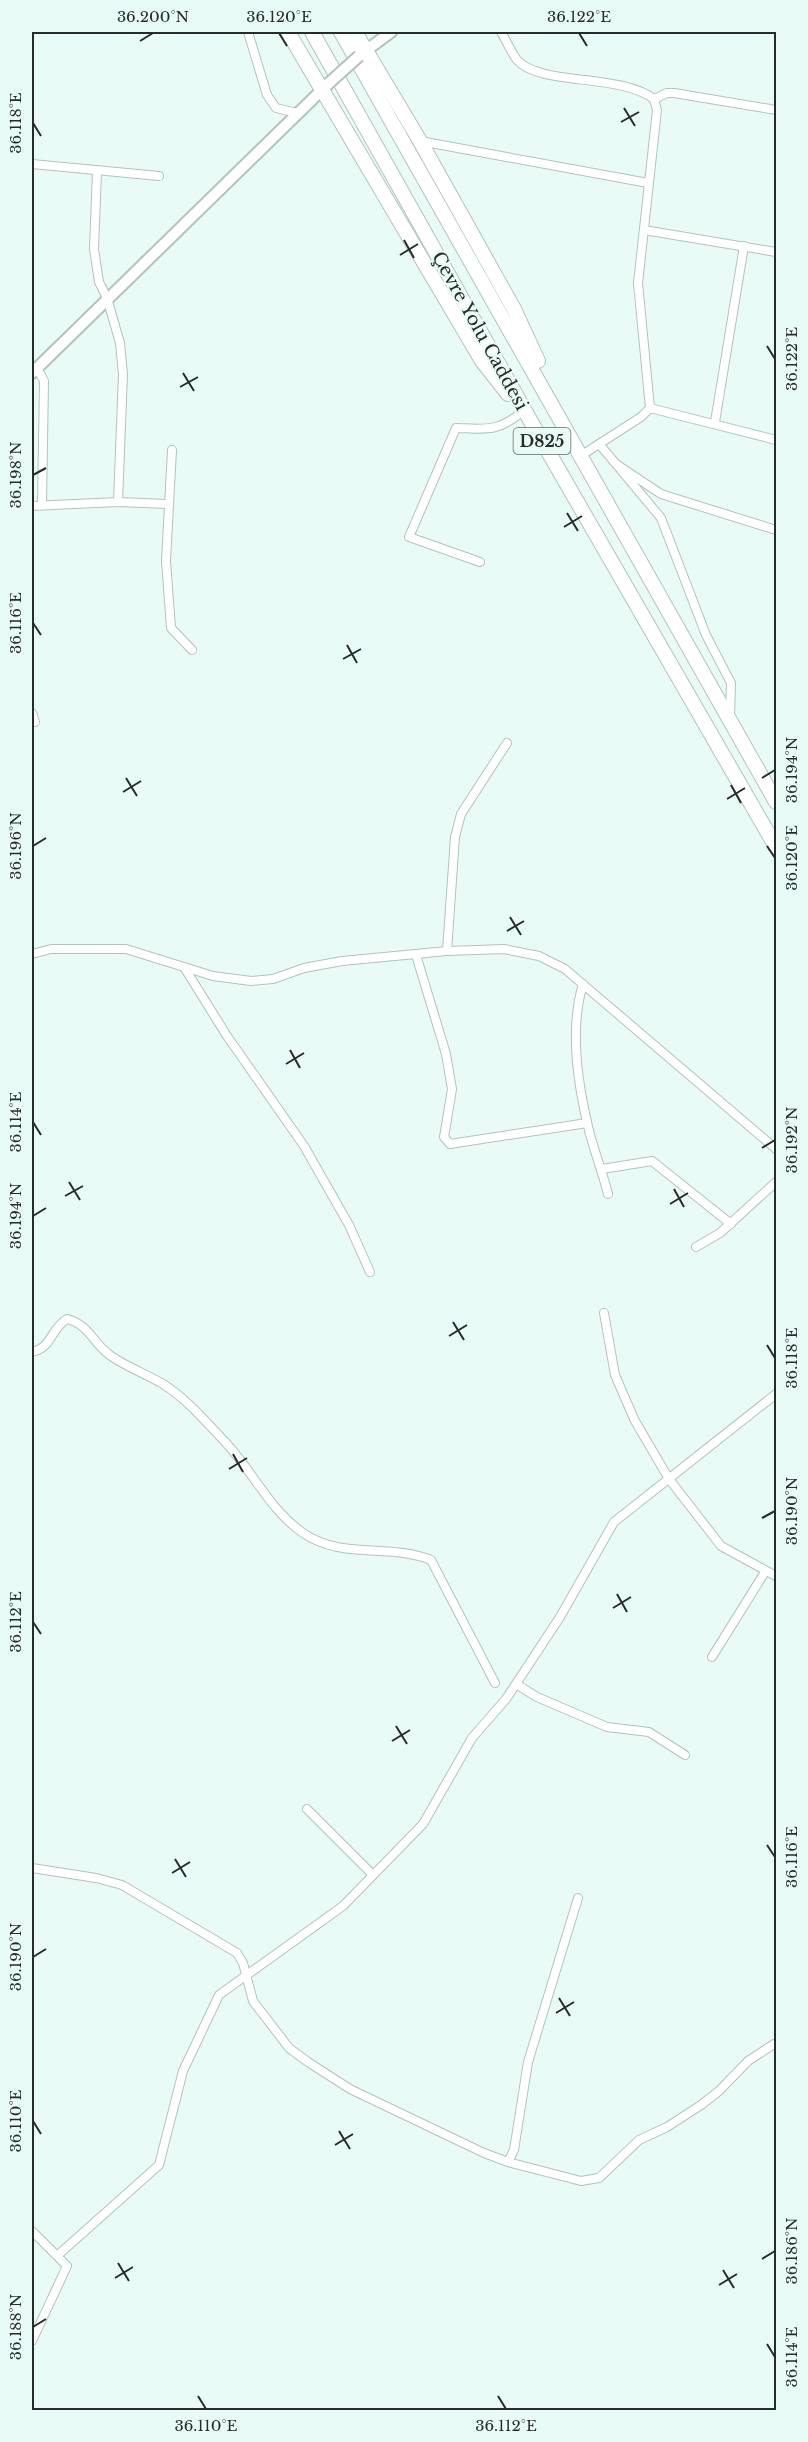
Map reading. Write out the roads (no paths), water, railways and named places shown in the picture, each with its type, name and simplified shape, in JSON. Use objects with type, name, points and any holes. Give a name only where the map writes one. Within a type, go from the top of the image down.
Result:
[{"type":"highway","points":[[288,32],[325,87],[482,361],[534,427]]},
{"type":"highway","name":"Çevre Yolu Caddesi","points":[[312,32],[534,427],[777,847]]},
{"type":"highway","name":"Çevre Yolu Caddesi","points":[[341,32],[777,802]]},
{"type":"highway","points":[[355,32],[362,54],[420,141],[513,309],[582,455]]},
{"type":"street","points":[[248,32],[267,95],[276,108],[297,114]]},
{"type":"street","points":[[42,505],[44,381],[34,371],[325,87],[391,32]]},
{"type":"street","points":[[501,32],[518,61],[542,73],[621,84],[644,91],[654,99],[657,110],[638,283],[650,408]]},
{"type":"street","points":[[654,99],[667,93],[674,93],[777,110]]},
{"type":"street","points":[[420,141],[648,183]]},
{"type":"street","points":[[32,164],[159,176]]},
{"type":"street","points":[[97,171],[94,249],[99,282],[107,298],[120,343],[123,374],[118,502]]},
{"type":"street","points":[[644,230],[777,252]]},
{"type":"street","points":[[715,422],[744,246]]},
{"type":"street","points":[[582,455],[641,417],[650,408]]},
{"type":"street","points":[[650,408],[715,422],[777,440]]},
{"type":"street","points":[[480,562],[409,537],[456,428],[493,429],[508,423],[522,412]]},
{"type":"street","points":[[599,444],[661,518],[706,635],[732,683],[730,721]]},
{"type":"street","points":[[172,450],[167,504],[166,561],[171,628],[192,650]]},
{"type":"street","points":[[616,464],[661,494],[777,530]]},
{"type":"street","points":[[32,506],[118,502],[167,504]]},
{"type":"street","points":[[32,713],[35,722]]},
{"type":"street","points":[[447,951],[455,837],[461,814],[507,743]]},
{"type":"street","points":[[32,954],[51,950],[126,949],[213,976],[251,981],[273,979],[304,968],[342,962],[447,951],[504,949],[539,956],[565,969],[584,984],[777,1149]]},
{"type":"street","points":[[416,955],[446,1053],[452,1089],[444,1137],[450,1144],[587,1123]]},
{"type":"street","points":[[184,967],[227,1036],[304,1146],[349,1225],[370,1272]]},
{"type":"street","points":[[584,984],[579,999],[576,1044],[587,1123],[608,1194]]},
{"type":"street","points":[[602,1169],[652,1161],[731,1224]]},
{"type":"street","points":[[696,1247],[731,1224],[777,1182]]},
{"type":"street","points":[[604,1313],[615,1375],[634,1421],[669,1479],[721,1546],[765,1572],[777,1576]]},
{"type":"street","points":[[32,1352],[48,1344],[60,1323],[67,1319],[79,1322],[110,1356],[165,1385],[198,1415],[229,1446],[276,1511],[303,1533],[329,1545],[360,1551],[412,1552],[431,1560],[495,1683]]},
{"type":"street","points":[[58,2255],[159,2165],[183,2071],[219,1995],[343,1906],[423,1824],[472,1738],[516,1684],[560,1617],[614,1522],[777,1394]]},
{"type":"street","points":[[712,1658],[765,1572]]},
{"type":"street","points":[[516,1684],[537,1697],[607,1727],[649,1732],[685,1755]]},
{"type":"street","points":[[307,1809],[373,1875]]},
{"type":"street","points":[[32,1868],[96,1878],[122,1885],[237,1953],[247,1977],[253,2001],[288,2048],[351,2089],[484,2153],[508,2162],[581,2181],[599,2178],[639,2140],[667,2127],[701,2105],[719,2091],[748,2061],[774,2044]]},
{"type":"street","points":[[508,2162],[514,2150],[528,2062],[578,1898]]},
{"type":"street","points":[[32,2231],[67,2266],[32,2341]]}]
